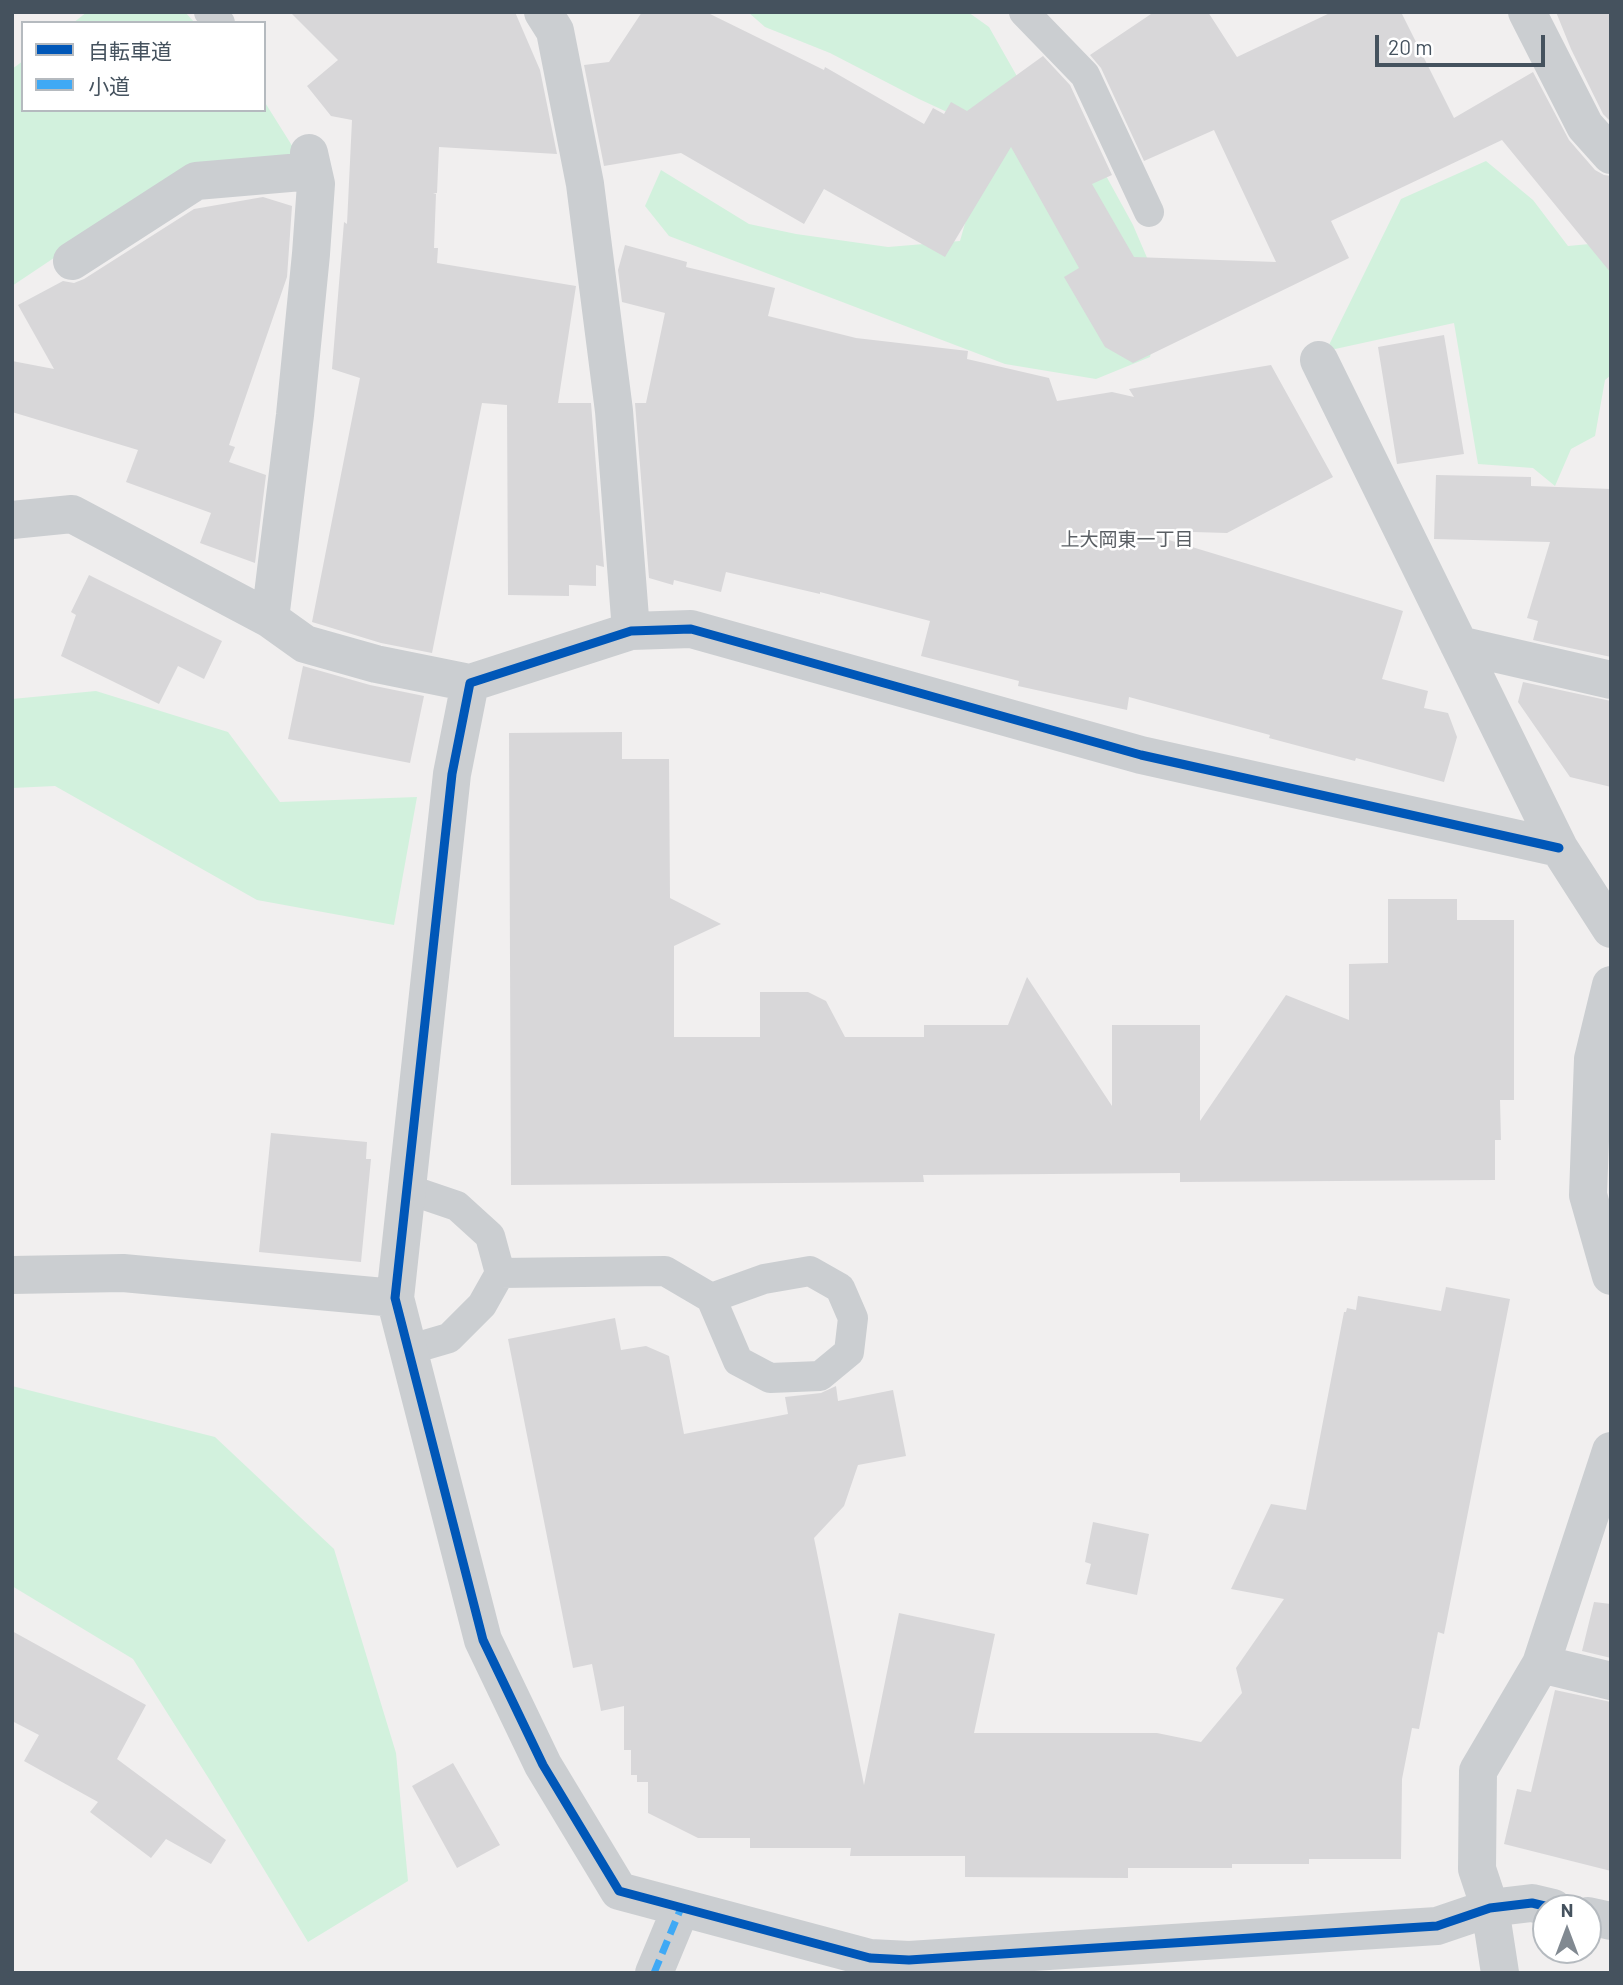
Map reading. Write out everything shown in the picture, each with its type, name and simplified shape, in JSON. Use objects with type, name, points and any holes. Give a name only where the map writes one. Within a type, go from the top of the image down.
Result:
[{"type":"street","points":[[542,12],[555,31],[586,184],[614,411],[631,631]]},
{"type":"street","points":[[1527,12],[1585,126],[1611,155]]},
{"type":"street","points":[[72,261],[195,181],[311,162],[316,184],[297,402],[270,619]]},
{"type":"street","points":[[1319,360],[1559,848],[1611,929]]},
{"type":"street","points":[[12,520],[72,514],[270,619],[304,644],[376,664],[470,683],[631,631],[691,629],[1141,754],[1559,848]]},
{"type":"street","points":[[1459,645],[1611,680]]},
{"type":"street","points":[[470,683],[452,774],[395,1298],[483,1640],[543,1765],[619,1891],[912,1967],[1437,1926],[1490,1908],[1532,1903]]},
{"type":"street","points":[[1611,985],[1593,1059],[1599,1198],[1611,1276]]},
{"type":"street","points":[[12,1275],[123,1273],[395,1298]]},
{"type":"street","points":[[1500,1973],[1490,1908],[1477,1869],[1478,1771],[1541,1664],[1611,1451]]},
{"type":"street","points":[[1541,1664],[1611,1681]]},
{"type":"street","points":[[654,1973],[681,1908]]},
{"type":"lane","points":[[1024,12],[1085,75],[1149,212]]},
{"type":"lane","points":[[407,1189],[457,1206],[490,1237],[500,1273],[482,1305],[449,1338],[408,1350]]},
{"type":"lane","points":[[500,1273],[664,1271],[711,1298],[738,1361],[770,1378],[820,1376],[849,1352],[853,1318],[840,1288],[810,1271],[764,1279],[711,1298]]},
{"type":"green space","points":[[87,12],[185,12],[193,21],[76,21]]},
{"type":"green space","points":[[748,12],[968,12],[989,27],[1039,115],[1093,152],[1133,225],[1163,295],[1150,357],[1096,379],[1005,364],[669,236],[645,206],[661,170],[749,224],[796,234],[888,247],[960,241],[988,131],[830,53],[765,27]]},
{"type":"green space","points":[[21,62],[21,112],[266,112],[266,104],[301,160],[193,165],[12,286],[12,69]]},
{"type":"green space","points":[[1486,161],[1533,200],[1568,246],[1611,242],[1611,375],[1605,380],[1595,436],[1571,449],[1555,486],[1533,468],[1478,464],[1454,323],[1326,351],[1401,199]]},
{"type":"green space","points":[[96,691],[228,732],[280,802],[417,797],[394,925],[257,900],[55,786],[12,788],[12,699]]},
{"type":"green space","points":[[12,1386],[215,1437],[334,1549],[396,1753],[408,1881],[308,1942],[133,1659],[12,1586]]},
{"type":"building","points":[[290,12],[515,12],[540,70],[557,154],[439,147],[437,193],[433,193],[436,194],[434,248],[438,248],[437,263],[576,286],[558,403],[591,403],[604,567],[596,565],[596,586],[569,585],[569,596],[508,595],[507,405],[482,403],[432,653],[381,643],[312,622],[360,378],[332,369],[344,222],[347,224],[352,120],[331,116],[307,86],[338,60]]},
{"type":"building","points":[[642,12],[706,12],[824,70],[825,67],[924,124],[933,108],[944,114],[951,102],[967,111],[1043,56],[1070,85],[1112,175],[1092,184],[1134,257],[1276,262],[1214,130],[1144,161],[1101,68],[1090,55],[1154,12],[1208,12],[1237,57],[1332,12],[1401,12],[1454,118],[1533,72],[1569,140],[1595,170],[1611,176],[1611,273],[1502,140],[1331,221],[1349,258],[1133,363],[1105,347],[1064,277],[1079,268],[1011,147],[945,257],[824,189],[804,224],[681,153],[604,166],[584,65],[609,62]]},
{"type":"building","points":[[1556,12],[1611,12],[1611,122],[1603,114]]},
{"type":"building","points":[[263,197],[292,206],[287,277],[229,445],[235,447],[229,462],[266,475],[255,563],[200,543],[211,513],[126,482],[138,450],[12,412],[12,361],[54,369],[18,305],[63,281],[74,283],[84,279],[194,209]]},
{"type":"building","points":[[625,245],[687,262],[686,267],[775,288],[768,316],[856,338],[968,351],[967,359],[1049,378],[1057,401],[1112,392],[1134,397],[1129,389],[1271,365],[1333,477],[1227,533],[1160,531],[1159,537],[1403,611],[1382,679],[1428,691],[1424,708],[1448,713],[1457,737],[1444,782],[1269,738],[1270,735],[1129,697],[1127,710],[1018,686],[1019,681],[921,656],[930,621],[820,592],[726,572],[721,592],[674,580],[673,585],[649,578],[635,403],[646,403],[665,313],[622,302],[618,270]]},
{"type":"building","points":[[1444,335],[1464,454],[1397,464],[1378,347]]},
{"type":"building","points":[[1436,475],[1531,477],[1531,486],[1611,489],[1611,657],[1533,640],[1538,621],[1527,618],[1550,542],[1434,539]]},
{"type":"building","points":[[89,575],[222,641],[204,679],[178,666],[159,704],[61,656],[76,615],[71,612]]},
{"type":"building","points":[[303,666],[370,685],[424,696],[410,763],[288,739]]},
{"type":"building","points":[[1523,682],[1611,701],[1611,787],[1570,777],[1518,702]]},
{"type":"building","points":[[622,732],[622,759],[669,759],[670,898],[721,924],[674,946],[674,1037],[760,1037],[760,992],[808,992],[826,1001],[845,1037],[924,1037],[924,1025],[1008,1025],[1027,977],[1112,1106],[1112,1025],[1200,1025],[1200,1121],[1286,995],[1349,1020],[1349,964],[1388,963],[1388,899],[1457,899],[1457,920],[1514,920],[1514,1100],[1500,1100],[1501,1140],[1495,1140],[1495,1180],[1180,1182],[1180,1173],[923,1175],[924,1182],[511,1185],[509,733]]},
{"type":"building","points":[[271,1133],[367,1142],[366,1159],[371,1159],[361,1262],[259,1252]]},
{"type":"building","points":[[1446,1287],[1510,1299],[1444,1634],[1438,1632],[1419,1729],[1412,1728],[1402,1779],[1401,1859],[1309,1859],[1309,1864],[1232,1864],[1232,1868],[1128,1868],[1128,1878],[965,1877],[965,1856],[850,1856],[851,1848],[750,1848],[750,1838],[698,1838],[648,1813],[648,1782],[637,1782],[637,1775],[631,1775],[631,1750],[624,1750],[624,1706],[601,1711],[592,1664],[573,1668],[508,1339],[615,1318],[621,1350],[646,1346],[669,1356],[684,1434],[788,1414],[785,1397],[821,1393],[836,1386],[838,1401],[893,1390],[906,1456],[858,1465],[844,1506],[814,1538],[864,1785],[899,1613],[995,1634],[974,1733],[1157,1733],[1201,1742],[1242,1693],[1236,1668],[1284,1599],[1231,1589],[1271,1504],[1306,1510],[1344,1312],[1347,1308],[1356,1310],[1358,1296],[1441,1311]]},
{"type":"building","points":[[1093,1522],[1149,1534],[1137,1595],[1086,1584],[1091,1564],[1085,1562]]},
{"type":"building","points":[[1594,1602],[1611,1604],[1611,1658],[1582,1651]]},
{"type":"building","points":[[12,1631],[146,1705],[117,1759],[226,1840],[211,1864],[166,1839],[151,1858],[90,1812],[98,1802],[24,1761],[39,1735],[12,1721]]},
{"type":"building","points":[[1555,1690],[1611,1702],[1611,1871],[1504,1844],[1517,1789],[1531,1792]]},
{"type":"building","points":[[453,1763],[500,1845],[457,1868],[412,1786]]},
{"type":"marked path","points":[[654,1973],[681,1908]]},
{"type":"cycle path","points":[[1532,1903],[1490,1908],[1437,1926],[909,1960],[870,1958],[619,1891],[543,1765],[483,1640],[395,1298],[452,774],[470,683],[631,631],[691,629],[1141,755],[1559,848]]},
{"type":"district","name":"上大岡東一丁目","points":[[1127,540]]}]
